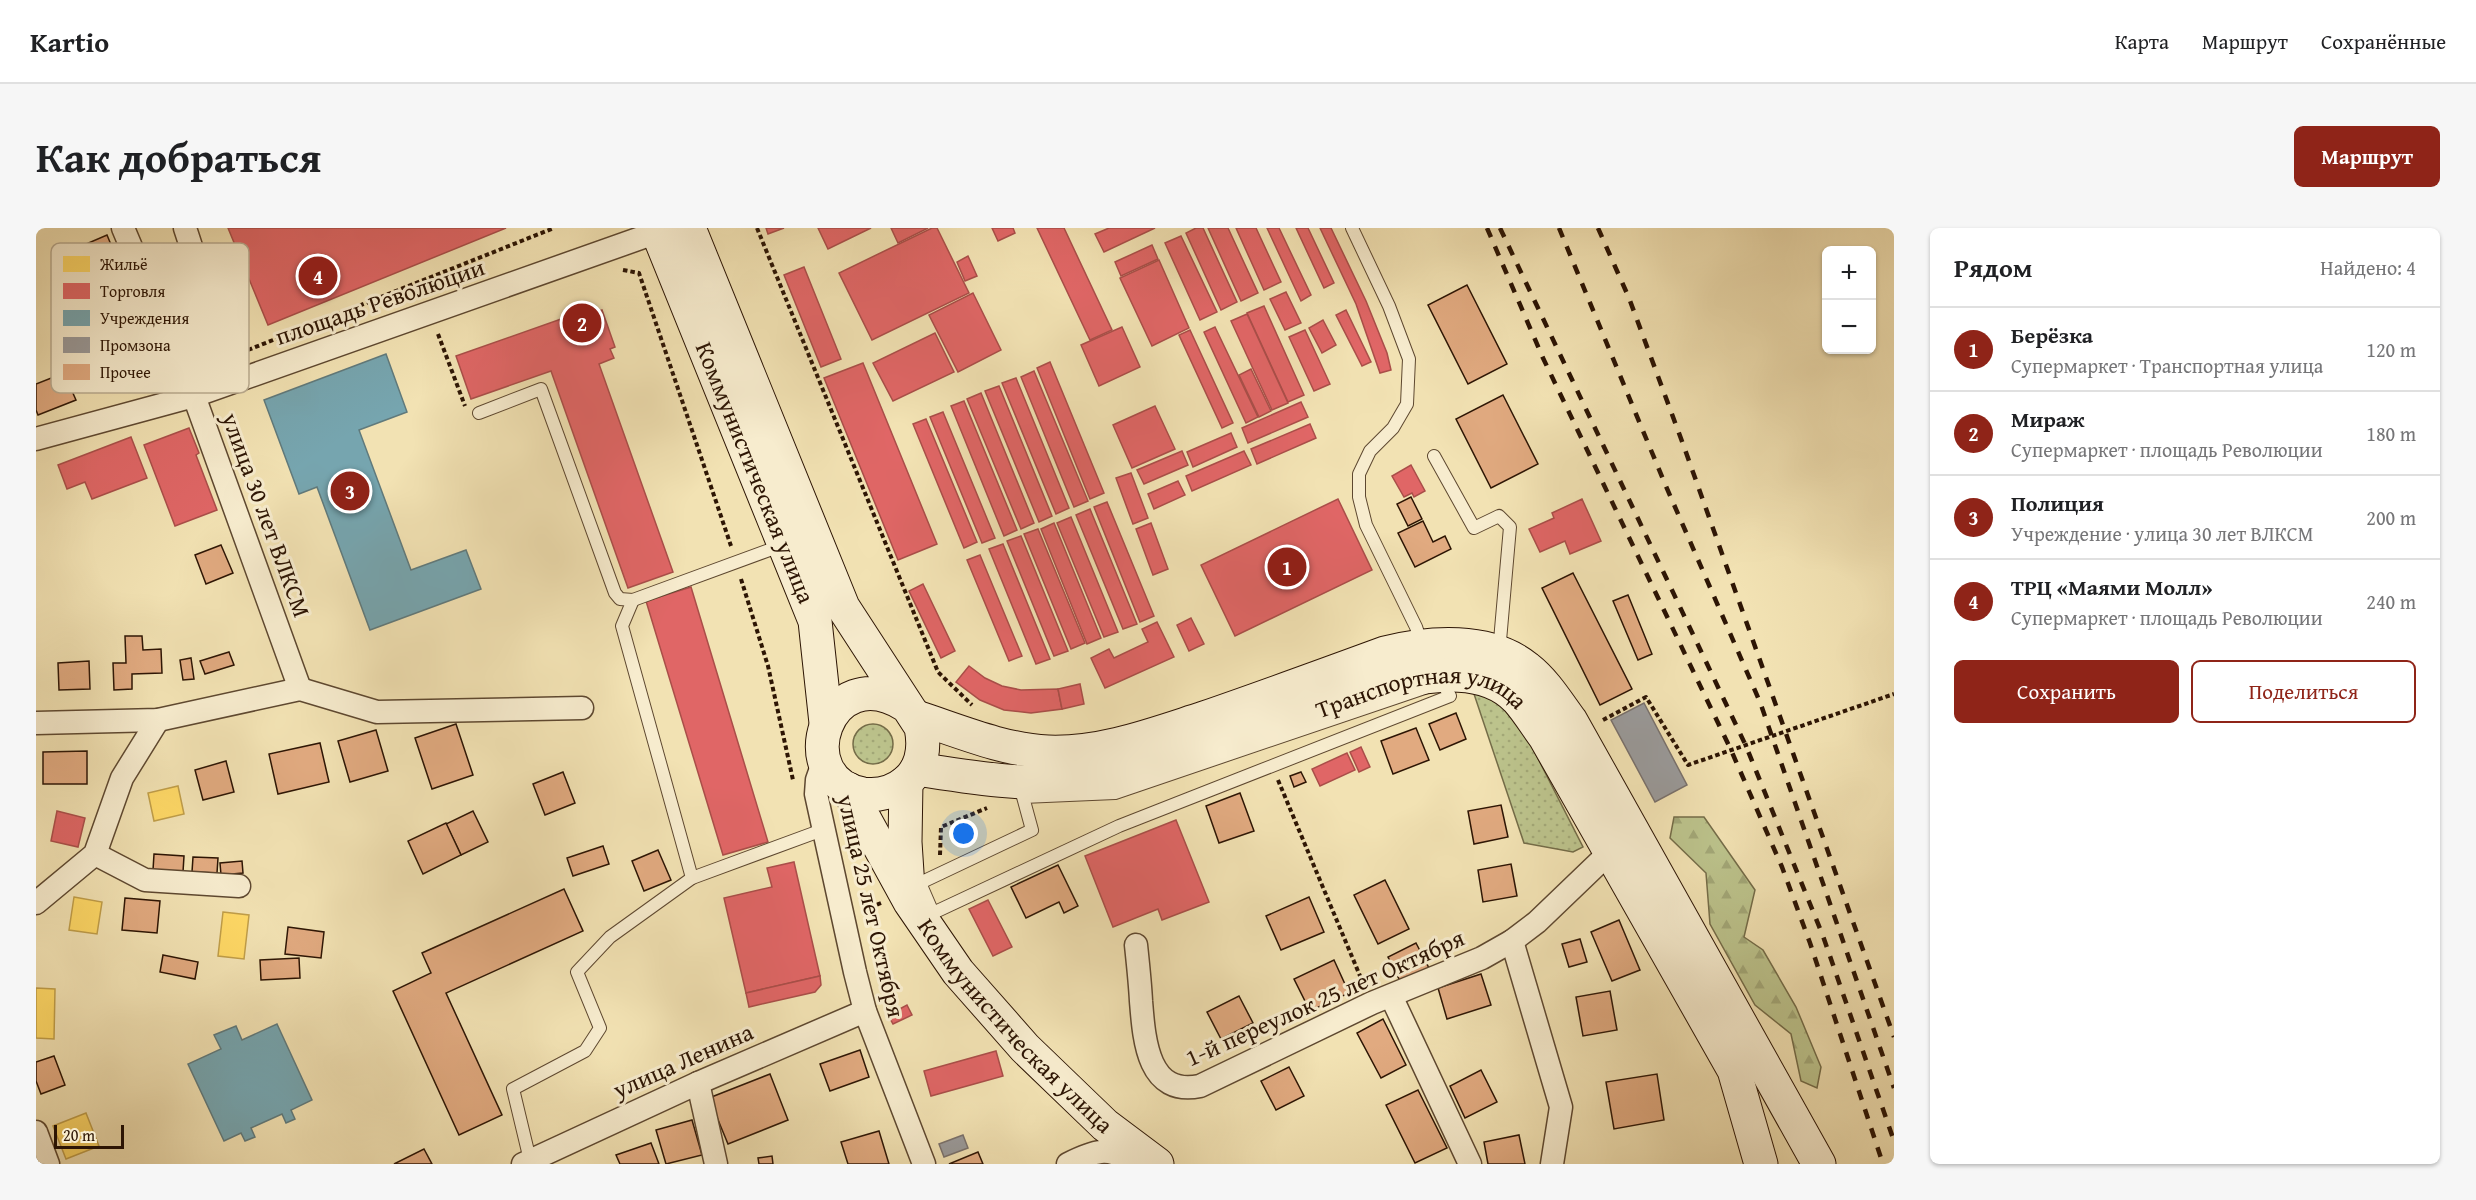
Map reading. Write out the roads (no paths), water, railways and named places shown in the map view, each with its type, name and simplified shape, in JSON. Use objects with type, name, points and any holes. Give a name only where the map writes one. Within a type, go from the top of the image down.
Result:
[{"type":"street","name":"улица 30 лет ВЛКСМ","points":[[123,228],[129,243]]},
{"type":"street","name":"улица 30 лет ВЛКСМ","points":[[185,228],[190,243]]},
{"type":"street","name":"площадь Революции","points":[[249,376],[668,229]]},
{"type":"street","name":"Коммунистическая улица","points":[[668,229],[784,544],[815,621],[826,723]]},
{"type":"street","name":"Коммунистическая улица","points":[[668,229],[843,607],[911,711]]},
{"type":"street","name":"улица 30 лет ВЛКСМ","points":[[193,393],[300,689]]},
{"type":"street","name":"площадь Революции","points":[[36,439],[202,393]]},
{"type":"street","name":"Транспортная улица","points":[[911,776],[1009,782],[1096,780],[1169,762],[1394,683],[1450,643],[1499,652],[1519,662],[1533,674],[1571,721],[1638,836],[1818,1164]]},
{"type":"street","name":"Транспортная улица","points":[[911,711],[1016,748],[1048,752],[1083,751],[1119,744],[1160,732],[1385,653],[1426,660],[1503,688],[1517,700],[1545,737],[1734,1070],[1761,1164]]},
{"type":"street","points":[[36,723],[159,720],[300,689],[377,712],[582,708]]},
{"type":"street","points":[[881,694],[911,711],[923,738],[921,759],[911,776],[890,791],[872,795],[848,789],[830,772],[824,760],[821,741],[826,723],[838,707],[855,696],[881,694]]},
{"type":"street","points":[[36,903],[95,854],[122,778],[159,720]]},
{"type":"street","name":"улица 25 лет Октября","points":[[824,760],[817,780],[816,794],[855,972],[865,1011],[924,1164]]},
{"type":"street","name":"Коммунистическая улица","points":[[910,902],[905,842],[911,776]]},
{"type":"street","name":"Коммунистическая улица","points":[[848,789],[910,902],[958,972],[1025,1048],[1104,1125],[1157,1164]]},
{"type":"street","name":"1-й переулок 25 лет Октября","points":[[1136,945],[1146,1051],[1157,1072],[1172,1083],[1184,1089],[1200,1086],[1381,999],[1482,958],[1512,941],[1537,922],[1611,851]]},
{"type":"street","points":[[95,854],[145,880],[239,886]]},
{"type":"street","points":[[1512,941],[1561,1107],[1552,1164]]},
{"type":"street","points":[[1381,999],[1470,1164]]},
{"type":"street","name":"улица Ленина","points":[[527,1162],[698,1083],[865,1011]]},
{"type":"street","points":[[698,1083],[716,1164]]},
{"type":"street","points":[[36,1132],[48,1164]]},
{"type":"street","points":[[1068,1164],[1087,1155],[1104,1151],[1121,1155],[1132,1164]]},
{"type":"street","name":"Транспортная улица","points":[[1792,1164],[1809,1162],[1818,1164]]},
{"type":"lane","points":[[1352,228],[1389,306],[1409,359],[1407,404],[1392,429],[1370,450],[1359,474],[1359,497],[1366,525],[1416,627],[1426,660]]},
{"type":"lane","points":[[478,413],[541,389],[615,593],[620,598],[633,600],[784,544]]},
{"type":"lane","points":[[1434,456],[1474,528],[1499,516],[1510,527],[1499,652]]},
{"type":"lane","points":[[633,600],[622,626],[692,878]]},
{"type":"lane","points":[[1442,682],[1450,696],[1272,766],[1119,826],[933,913],[920,883],[1032,830],[1023,797],[1115,793],[1442,682]]},
{"type":"lane","points":[[527,1162],[513,1089],[585,1051],[600,1028],[578,972],[609,937],[692,878],[825,829]]},
{"type":"railway","points":[[1487,228],[1543,358],[1731,750],[1782,867],[1810,943],[1883,1164]]},
{"type":"railway","points":[[1500,228],[1746,746],[1823,936],[1894,1141]]},
{"type":"railway","points":[[1559,228],[1665,484],[1760,702],[1894,1088]]},
{"type":"railway","points":[[1598,228],[1629,298],[1683,444],[1894,1037]]},
{"type":"place","name":"ТРЦ «Маями Молл»","points":[[318,276]]},
{"type":"place","name":"Мираж","points":[[582,323]]},
{"type":"place","name":"Полиция","points":[[350,491]]},
{"type":"place","name":"Берёзка","points":[[1287,567]]}]
